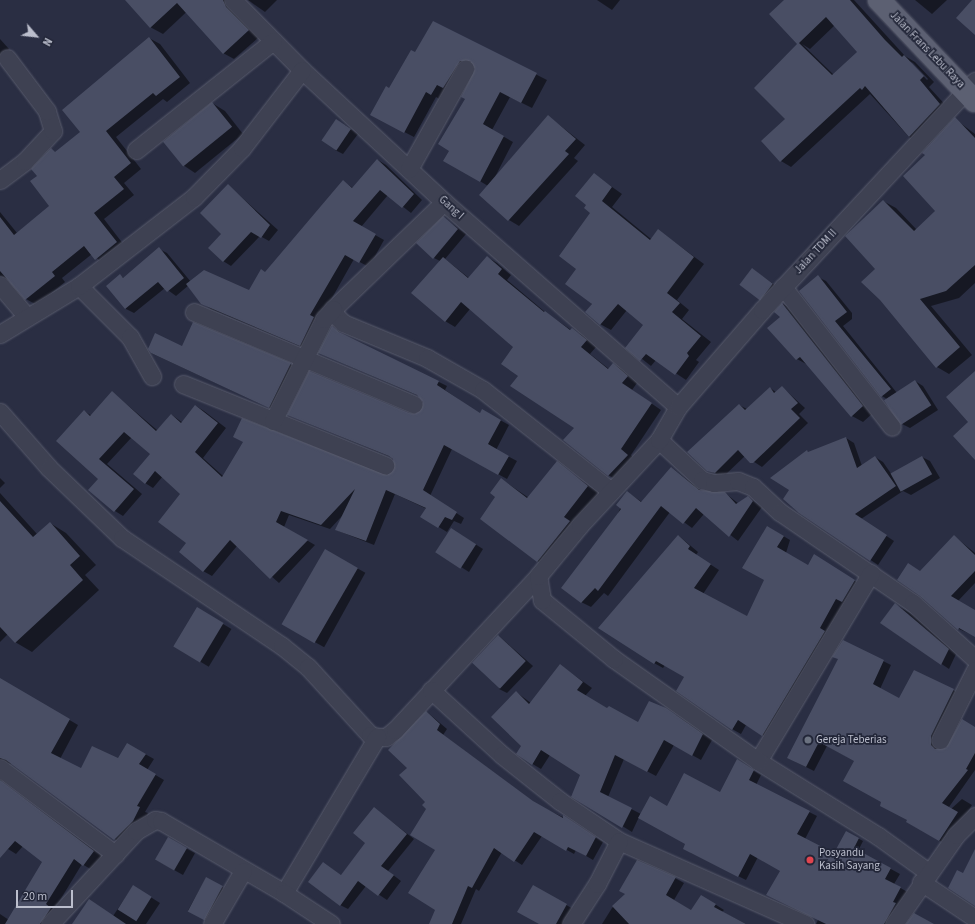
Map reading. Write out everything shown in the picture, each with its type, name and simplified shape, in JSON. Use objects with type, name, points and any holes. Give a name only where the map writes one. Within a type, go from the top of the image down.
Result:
[{"type":"main road","name":"Jalan Frans Lebu Raya","points":[[879,0],[972,91]]},
{"type":"street","name":"Gang I","points":[[233,0],[302,70],[444,202],[675,412]]},
{"type":"street","points":[[136,150],[273,41]]},
{"type":"street","points":[[0,180],[31,155],[53,131],[47,112],[7,58]]},
{"type":"street","points":[[409,169],[465,69]]},
{"type":"street","points":[[0,334],[80,286],[194,198],[242,148],[302,70]]},
{"type":"street","name":"Jalan TDM II","points":[[377,737],[386,737],[395,730],[538,576],[551,557],[659,440],[675,412],[783,287],[972,91]]},
{"type":"street","points":[[273,420],[324,319],[444,202]]},
{"type":"street","points":[[0,285],[27,317]]},
{"type":"street","points":[[80,286],[130,337],[152,376]]},
{"type":"street","points":[[783,287],[892,427]]},
{"type":"street","points":[[333,309],[343,323],[427,358],[483,390],[611,491]]},
{"type":"street","points":[[194,312],[413,404]]},
{"type":"street","points":[[183,384],[385,465]]},
{"type":"street","points":[[0,412],[49,468],[122,538],[282,646],[308,666],[370,735],[377,737],[284,894]]},
{"type":"street","points":[[659,440],[702,480],[714,483],[738,481],[753,487],[780,512],[913,603],[975,659]]},
{"type":"street","points":[[758,761],[871,573]]},
{"type":"street","points":[[538,576],[542,600],[553,611],[645,681],[758,761],[878,836],[924,877],[975,918]]},
{"type":"street","points":[[940,740],[975,670]]},
{"type":"street","points":[[431,690],[502,756],[560,801],[619,841],[805,924]]},
{"type":"street","points":[[0,768],[115,854]]},
{"type":"street","points":[[894,924],[924,877],[956,834],[975,816]]},
{"type":"street","points":[[50,924],[136,831],[155,820],[161,821],[284,894],[331,924]]},
{"type":"street","points":[[571,924],[597,884],[619,841]]},
{"type":"street","points":[[212,924],[243,871]]},
{"type":"building","points":[[125,0],[223,0],[226,7],[249,30],[223,54],[177,3],[150,28]]},
{"type":"building","points":[[784,0],[850,0],[885,40],[902,57],[904,55],[924,76],[920,80],[940,104],[909,137],[865,86],[862,90],[860,88],[780,162],[761,141],[785,119],[754,88],[797,44],[769,14]],"holes":[[[826,17],[857,52],[832,75],[799,43]]]},
{"type":"building","points":[[972,0],[975,0],[975,35],[956,18]]},
{"type":"building","points":[[433,21],[537,73],[521,103],[500,92],[483,124],[504,136],[480,182],[443,161],[449,151],[438,144],[465,99],[461,97],[475,69],[470,61],[460,61],[443,88],[437,85],[431,95],[426,92],[404,133],[370,115],[386,86],[389,88],[411,50],[415,52]]},
{"type":"building","points":[[149,37],[180,77],[156,96],[153,93],[106,131],[131,163],[114,177],[124,189],[94,213],[117,242],[95,260],[84,246],[52,272],[55,276],[25,300],[0,271],[0,217],[14,235],[49,206],[30,181],[37,176],[31,169],[51,148],[55,152],[80,132],[62,110]]},
{"type":"building","points":[[212,102],[232,127],[183,167],[163,142]]},
{"type":"building","points":[[548,115],[576,139],[565,151],[569,154],[508,221],[479,195]]},
{"type":"building","points":[[955,117],[975,138],[975,265],[946,291],[920,299],[960,347],[936,368],[880,300],[861,282],[875,269],[845,236],[883,200],[914,231],[935,211],[903,176],[925,155],[922,153]]},
{"type":"building","points":[[336,119],[351,129],[336,151],[321,141]]},
{"type":"building","points":[[377,159],[414,194],[402,208],[380,190],[353,221],[376,234],[359,263],[345,255],[310,315],[314,317],[300,346],[201,304],[186,284],[204,270],[249,290],[261,269],[265,272],[343,180],[352,188]]},
{"type":"building","points":[[594,173],[612,187],[602,201],[650,240],[658,229],[694,257],[667,293],[680,303],[672,312],[701,336],[687,353],[689,356],[675,375],[646,354],[640,361],[625,348],[643,325],[618,304],[600,325],[585,312],[592,304],[565,284],[576,269],[559,256],[590,213],[584,208],[586,205],[575,196]]},
{"type":"building","points":[[228,184],[270,225],[261,238],[251,232],[223,262],[208,248],[221,234],[200,213]]},
{"type":"building","points":[[443,216],[458,229],[433,259],[416,243]]},
{"type":"building","points":[[159,247],[184,278],[167,292],[158,282],[125,309],[106,286],[120,274],[123,278]]},
{"type":"building","points":[[487,256],[502,269],[498,274],[544,312],[545,311],[570,330],[572,328],[587,340],[581,347],[608,369],[613,363],[628,376],[622,383],[652,403],[621,449],[628,455],[608,476],[563,440],[574,428],[510,386],[518,376],[501,364],[513,347],[461,302],[445,322],[411,293],[443,257],[468,278]]},
{"type":"building","points":[[752,268],[773,284],[760,300],[739,285]]},
{"type":"building","points":[[818,275],[847,312],[835,321],[891,389],[881,397],[799,291]]},
{"type":"building","points":[[782,303],[863,406],[851,417],[800,357],[796,360],[767,328],[780,317],[774,312]]},
{"type":"building","points":[[193,322],[291,363],[269,408],[151,353],[148,349],[155,333],[182,346]]},
{"type":"building","points":[[332,326],[339,332],[439,381],[437,385],[480,413],[482,409],[501,420],[488,444],[509,456],[498,475],[444,445],[423,490],[457,512],[452,520],[445,517],[438,528],[420,517],[426,508],[386,490],[366,541],[335,530],[355,489],[321,525],[281,511],[276,522],[308,540],[270,579],[230,540],[203,572],[179,552],[186,543],[158,522],[180,494],[155,471],[145,484],[133,474],[150,454],[124,432],[99,459],[134,489],[114,512],[88,490],[98,479],[56,441],[84,410],[90,416],[112,391],[156,431],[171,414],[181,423],[195,405],[218,423],[195,452],[222,477],[243,442],[233,437],[242,418],[387,475],[394,468],[393,459],[389,456],[287,415],[309,371],[409,413],[415,414],[422,408],[423,402],[417,395],[318,353]]},
{"type":"building","points":[[975,371],[975,460],[953,436],[968,422],[946,397]]},
{"type":"building","points":[[915,380],[931,405],[900,425],[884,400]]},
{"type":"building","points":[[782,386],[798,403],[791,409],[800,418],[753,463],[750,463],[738,450],[715,473],[707,471],[687,452],[739,404],[745,410],[770,387],[774,393]]},
{"type":"building","points":[[846,437],[857,468],[875,456],[896,486],[855,514],[887,535],[870,561],[799,513],[783,499],[789,490],[770,478],[807,450],[808,452]]},
{"type":"building","points":[[922,456],[932,474],[901,492],[891,473]]},
{"type":"building","points":[[557,461],[588,486],[564,517],[570,521],[537,562],[480,519],[495,497],[490,493],[501,478],[527,498]]},
{"type":"building","points":[[671,467],[699,490],[725,492],[736,504],[748,496],[753,501],[729,537],[696,508],[683,524],[661,506],[598,591],[595,588],[581,603],[561,588],[621,509],[616,505],[627,491],[641,502]]},
{"type":"building","points":[[0,501],[33,537],[50,522],[80,556],[70,565],[83,580],[15,643],[0,627]]},
{"type":"building","points":[[767,526],[784,536],[777,547],[808,565],[814,554],[855,580],[842,602],[836,599],[820,628],[825,631],[762,736],[738,720],[732,730],[676,691],[684,677],[656,661],[654,664],[598,628],[678,535],[690,546],[688,549],[711,564],[694,588],[747,616],[764,580],[742,568]]},
{"type":"building","points":[[451,528],[476,544],[460,569],[435,552]]},
{"type":"building","points":[[954,535],[975,555],[975,571],[951,596],[975,610],[975,637],[959,628],[958,630],[920,596],[897,580],[908,563],[920,571]]},
{"type":"building","points":[[325,549],[358,568],[314,643],[282,624]]},
{"type":"building","points":[[895,603],[949,649],[941,665],[880,623]]},
{"type":"building","points":[[197,607],[224,623],[200,662],[173,646]]},
{"type":"building","points":[[498,635],[526,661],[500,689],[472,663]]},
{"type":"building","points":[[843,640],[884,660],[873,684],[899,698],[914,670],[954,689],[931,736],[931,745],[935,749],[946,748],[962,719],[975,727],[975,753],[966,769],[968,770],[942,803],[958,812],[939,841],[906,822],[907,820],[880,806],[881,802],[843,781],[854,761],[819,742],[806,767],[787,758],[838,659],[832,657]]},
{"type":"building","points":[[560,664],[583,682],[577,690],[607,708],[609,706],[638,722],[649,701],[666,708],[703,734],[692,756],[664,740],[647,772],[615,755],[600,792],[632,808],[622,828],[571,797],[580,775],[541,750],[532,765],[516,754],[521,746],[491,717],[516,691],[529,704]]},
{"type":"building","points":[[0,678],[70,719],[51,753],[81,768],[92,746],[118,758],[127,743],[146,754],[139,764],[156,774],[137,806],[140,807],[133,821],[114,840],[6,760],[0,758]]},
{"type":"building","points":[[426,711],[440,724],[437,730],[533,801],[563,818],[563,815],[596,837],[586,856],[568,847],[566,851],[534,832],[514,862],[494,848],[472,888],[468,886],[452,924],[429,924],[435,910],[408,893],[435,850],[410,835],[426,809],[422,805],[425,802],[399,775],[407,768],[388,750]]},
{"type":"building","points":[[737,759],[754,770],[749,780],[810,811],[797,834],[834,853],[846,831],[859,838],[854,848],[891,868],[885,879],[901,887],[893,902],[896,903],[884,924],[826,924],[766,895],[780,871],[750,854],[738,877],[683,849],[685,844],[638,818],[650,796],[667,806],[684,773],[720,792]]},
{"type":"building","points":[[0,780],[94,851],[83,866],[74,859],[46,904],[51,908],[40,924],[5,924],[42,862],[15,841],[0,858]]},
{"type":"building","points":[[374,807],[407,834],[381,866],[394,875],[378,896],[358,881],[340,906],[308,882],[323,862],[341,875],[365,843],[353,833]]},
{"type":"building","points":[[168,837],[187,848],[174,871],[155,860]]},
{"type":"building","points":[[975,849],[975,906],[948,888],[957,870],[963,873]]},
{"type":"building","points":[[637,860],[676,877],[666,895],[691,910],[701,895],[716,904],[714,907],[746,924],[629,924],[612,906],[625,894],[619,891]]},
{"type":"building","points":[[206,877],[223,886],[204,920],[188,911]]},
{"type":"building","points":[[133,885],[152,897],[136,921],[118,910]]},
{"type":"building","points":[[533,885],[567,904],[556,924],[539,924],[517,912]]},
{"type":"building","points":[[89,899],[126,924],[72,924]]},
{"type":"building","points":[[914,913],[934,924],[906,924]]},
{"type":"place","name":"Gereja Teberias","points":[[808,740]]},
{"type":"place","name":"Posyandu Kasih Sayang","points":[[810,860]]}]
